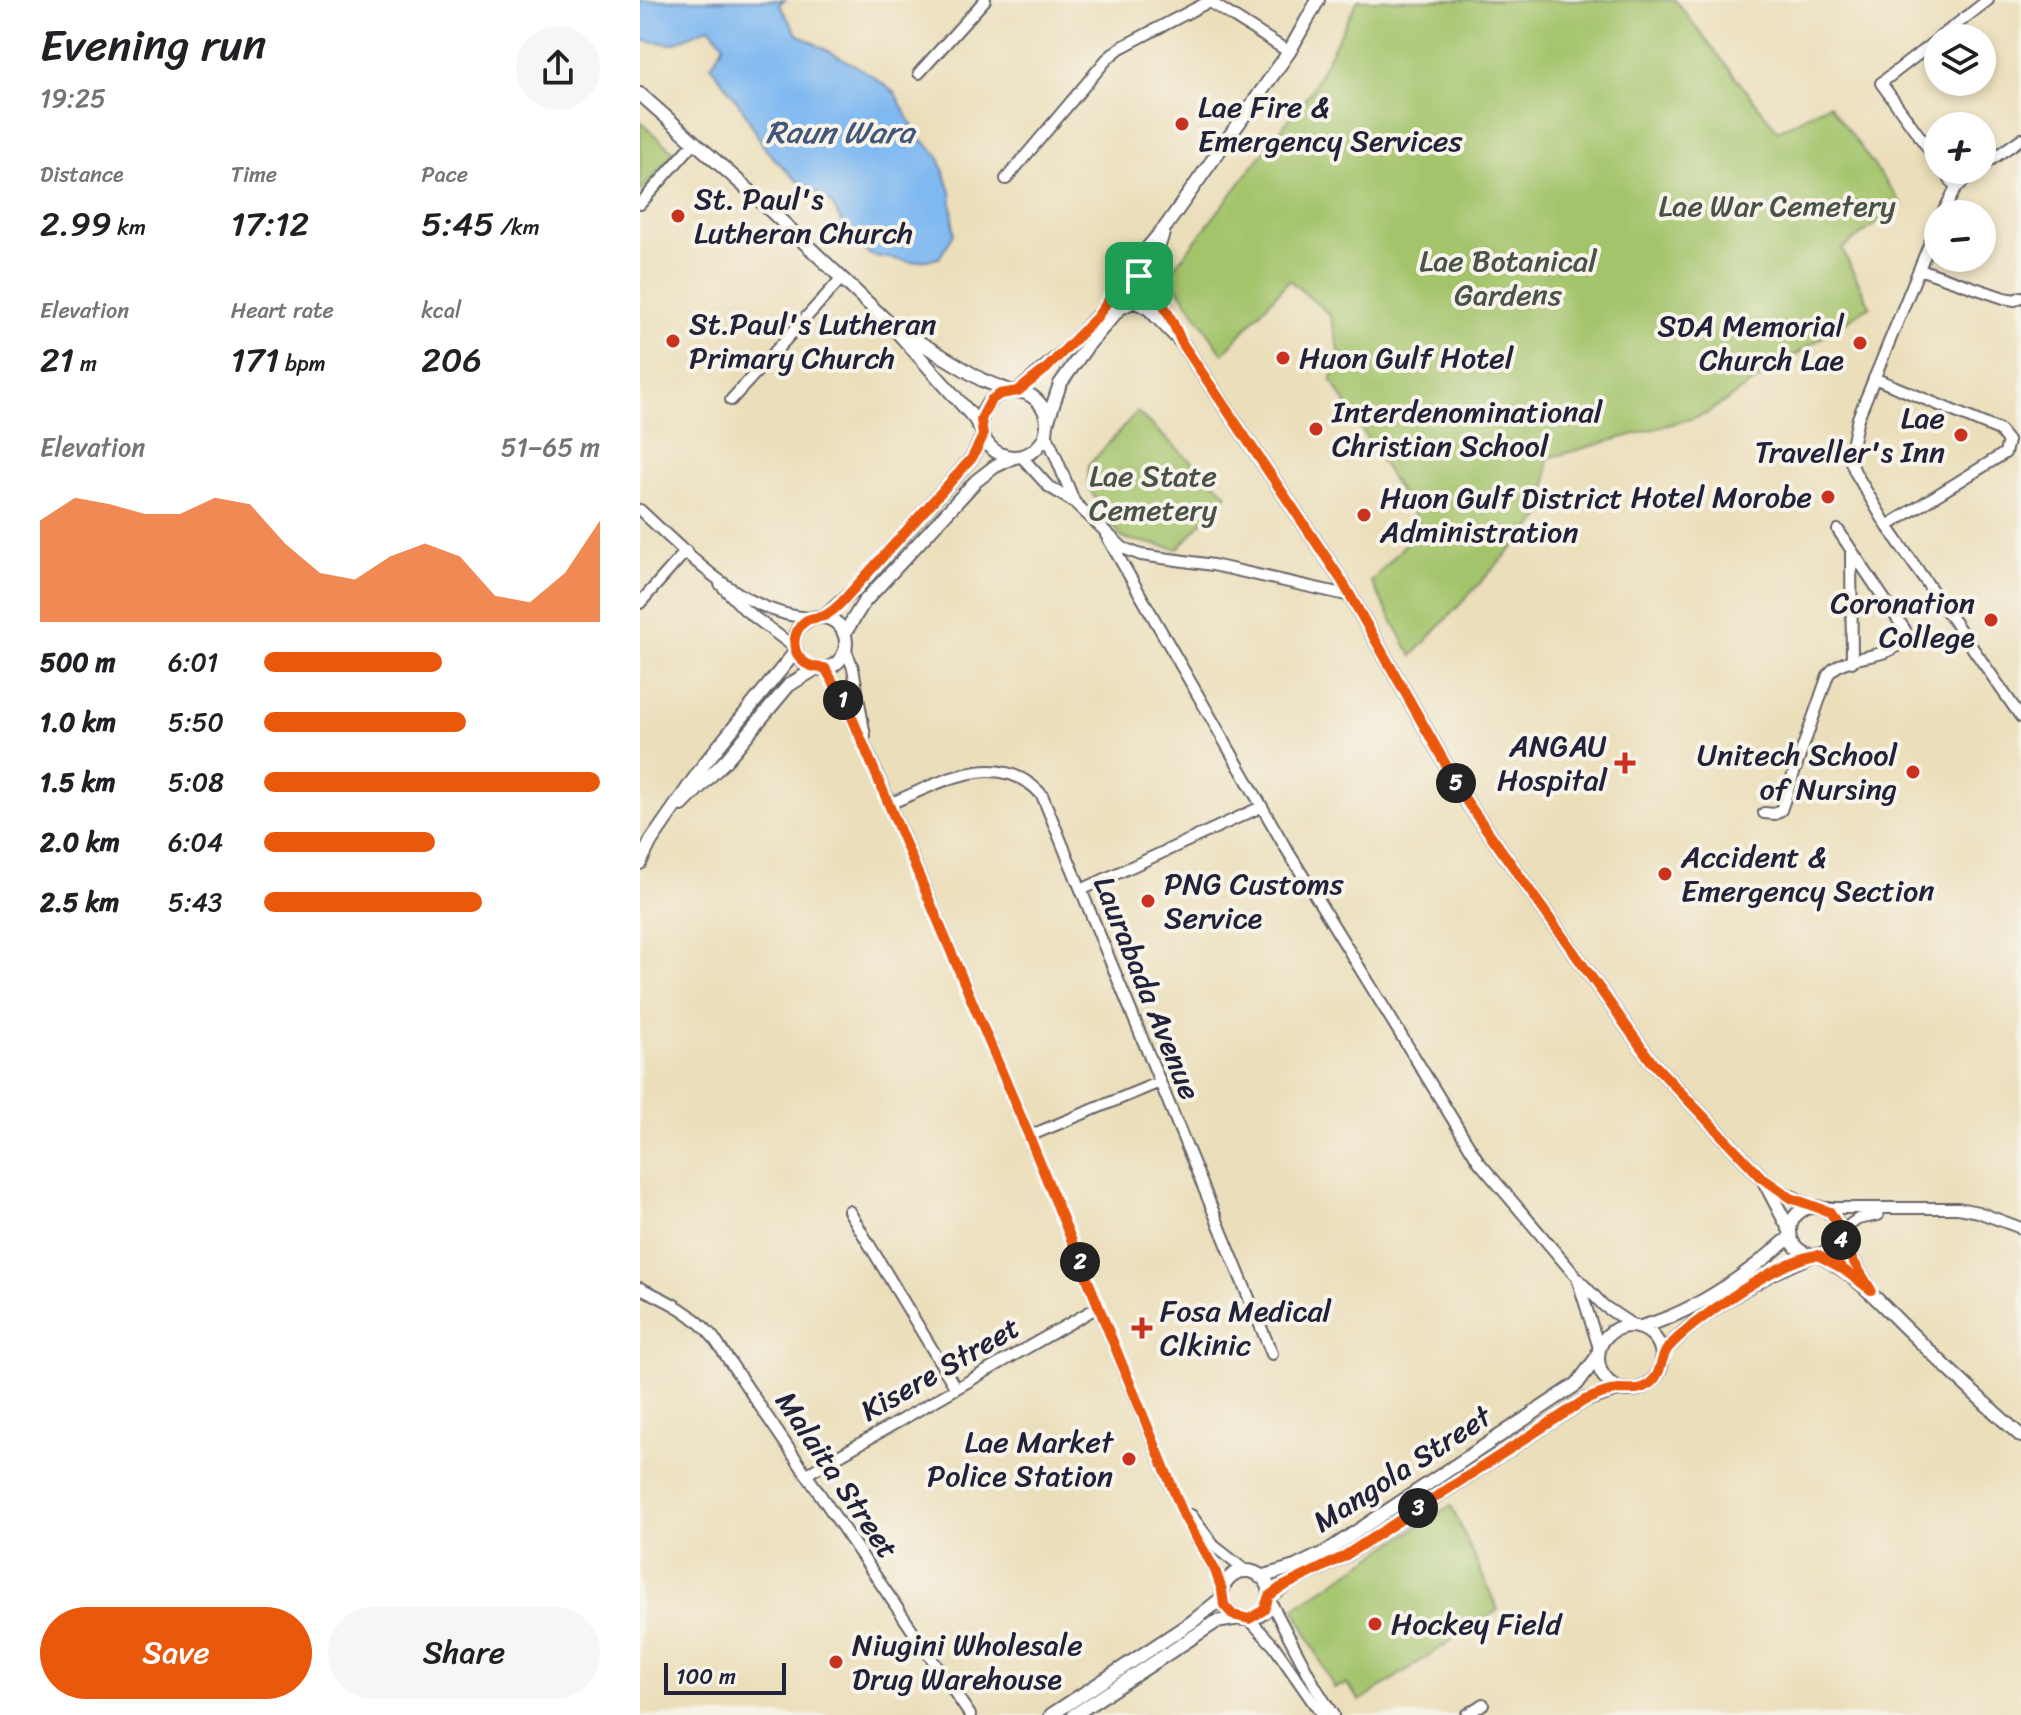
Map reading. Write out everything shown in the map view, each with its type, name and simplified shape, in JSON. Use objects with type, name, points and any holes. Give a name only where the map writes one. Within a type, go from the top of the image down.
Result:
[{"type":"main road","points":[[640,863],[651,841],[705,763],[795,649],[797,631],[801,625],[818,618],[853,591],[972,458],[982,433],[985,409],[991,400],[1014,391],[1070,346],[1108,304],[1289,52],[1318,0]]},
{"type":"main road","points":[[640,94],[752,193],[891,325],[974,418],[997,452],[1017,457]]},
{"type":"main road","points":[[673,812],[727,759],[789,685],[834,664],[864,602],[976,481],[994,467],[1037,449],[1060,384],[1119,309],[1143,293],[1166,226]]},
{"type":"main road","points":[[1121,282],[1135,274],[1146,281],[1182,343]]},
{"type":"main road","points":[[1121,282],[1123,295],[1159,317],[1182,343],[1351,596],[1467,802],[1651,1061],[1761,1177],[1779,1191],[1835,1218],[1838,1234],[1871,1290]]},
{"type":"main road","points":[[891,325],[982,380],[1038,400],[1047,426]]},
{"type":"main road","points":[[818,618],[836,623],[845,641]]},
{"type":"main road","points":[[795,649],[802,661],[821,668]]},
{"type":"main road","points":[[1761,1177],[1796,1248],[1840,1267],[1871,1290],[1909,1332],[2021,1436]]},
{"type":"main road","points":[[1638,1326],[1655,1338],[1662,1354],[1661,1369],[1650,1384],[1633,1390],[1621,1389],[1601,1374],[1598,1353],[1609,1333],[1625,1326],[1668,1319],[1696,1305],[1753,1267],[1790,1233],[1798,1212],[1816,1207]]},
{"type":"main road","points":[[1662,1354],[1678,1337],[1770,1274],[1831,1248],[1838,1234]]},
{"type":"main road","name":"Mangola Street","points":[[1260,1577],[1295,1567],[1326,1552],[1577,1384],[1598,1353]]},
{"type":"main road","name":"Mangola Street","points":[[1269,1597],[1287,1584],[1343,1557],[1585,1400],[1621,1389]]},
{"type":"main road","points":[[1051,1715],[1192,1622],[1222,1594],[1234,1574],[1247,1572],[1260,1577],[1269,1597],[1264,1610],[1244,1619],[1216,1622],[1074,1715]]},
{"type":"main road","points":[[1222,1594],[1228,1611],[1244,1619]]},
{"type":"street","points":[[919,73],[985,0]]},
{"type":"street","points":[[1957,24],[1988,0]]},
{"type":"street","points":[[1006,179],[1107,59],[1120,48],[1208,1],[1289,52]]},
{"type":"street","points":[[1924,50],[1881,83],[1924,143]]},
{"type":"street","points":[[1996,156],[2021,139]]},
{"type":"street","points":[[640,204],[693,144]]},
{"type":"street","points":[[1953,184],[1956,188]]},
{"type":"street","points":[[1950,200],[1961,184]]},
{"type":"street","points":[[1924,257],[1852,439],[1851,462],[1887,526],[2021,717]]},
{"type":"street","points":[[1919,269],[2004,298],[2015,300],[2021,297]]},
{"type":"street","points":[[731,400],[841,279]]},
{"type":"street","points":[[1874,378],[1999,430],[2008,441],[2005,453],[1887,526]]},
{"type":"street","points":[[1047,426],[1075,503]]},
{"type":"street","points":[[1017,457],[1048,486],[1075,503],[1123,548],[1141,555],[1213,565],[1351,596]]},
{"type":"street","points":[[640,510],[709,570],[750,599],[787,616],[818,618]]},
{"type":"street","points":[[1764,813],[1775,814],[1781,810],[1828,675],[1834,667],[1886,653],[1906,638],[1905,630],[1838,530]]},
{"type":"street","points":[[1106,535],[1261,807],[1479,1162],[1574,1274]]},
{"type":"street","points":[[1851,550],[1852,662]]},
{"type":"street","points":[[640,603],[686,551]]},
{"type":"street","points":[[709,570],[735,602],[795,649]]},
{"type":"street","points":[[845,641],[870,757]]},
{"type":"street","points":[[821,668],[848,708],[870,757],[1184,1516],[1211,1560],[1222,1594]]},
{"type":"street","name":"Laurabada Avenue","points":[[889,804],[980,769],[1001,769],[1022,778],[1042,795],[1272,1354]]},
{"type":"street","points":[[1081,890],[1261,807]]},
{"type":"street","points":[[1029,1136],[1160,1082]]},
{"type":"street","points":[[1816,1207],[1970,1210],[2021,1228]]},
{"type":"street","points":[[1838,1234],[1862,1218],[1915,1210]]},
{"type":"street","points":[[849,1211],[955,1387]]},
{"type":"street","points":[[1598,1353],[1577,1278],[1614,1314],[1638,1326]]},
{"type":"street","name":"Malaita Street","points":[[640,1288],[678,1305],[698,1320],[713,1337],[970,1715]]},
{"type":"street","name":"Kisere Street","points":[[807,1474],[1098,1307]]},
{"type":"street","points":[[1175,1494],[1214,1546],[1247,1572]]},
{"type":"street","points":[[1269,1597],[1333,1715]]},
{"type":"street","points":[[1244,1619],[1274,1646],[1322,1715]]},
{"type":"street","points":[[1466,1715],[1483,1704]]},
{"type":"green space","name":"Lae Botanical Gardens","points":[[1358,0],[1675,0],[1778,131],[1829,104],[1902,204],[1842,249],[1870,306],[1704,415],[1548,458],[1545,513],[1412,656],[1371,582],[1421,527],[1331,379],[1342,361],[1330,315],[1289,280],[1223,354],[1169,275],[1310,92]]},
{"type":"green space","points":[[640,122],[675,153],[640,192]]},
{"type":"green space","name":"Lae State Cemetery","points":[[1137,412],[1227,494],[1178,549],[1122,538],[1088,487],[1089,465]]},
{"type":"green space","points":[[1451,1505],[1498,1610],[1360,1701],[1347,1684],[1334,1688],[1294,1608]]},
{"type":"water","name":"Raun Wara","points":[[640,0],[785,0],[779,4],[797,34],[864,70],[895,93],[918,136],[938,155],[951,192],[954,234],[939,258],[912,262],[870,255],[849,235],[831,203],[795,179],[766,150],[742,108],[711,66],[724,44],[709,27],[672,44],[641,40]]},
{"type":"place","name":"Lae Fire & Emergency Services","points":[[1182,124]]},
{"type":"place","name":"St. Paul's Lutheran Church","points":[[678,216]]},
{"type":"place","name":"St.Paul's Lutheran Primary Church","points":[[673,341]]},
{"type":"place","name":"SDA Memorial Church Lae","points":[[1860,343]]},
{"type":"place","name":"Huon Gulf Hotel","points":[[1283,358]]},
{"type":"place","name":"Interdenominational Christian School","points":[[1316,429]]},
{"type":"place","name":"Lae Traveller's Inn","points":[[1961,435]]},
{"type":"place","name":"Hotel Morobe","points":[[1828,497]]},
{"type":"place","name":"Huon Gulf District Administration","points":[[1364,515]]},
{"type":"place","name":"Coronation College","points":[[1991,620]]},
{"type":"place","name":"ANGAU Hospital","points":[[1625,763]]},
{"type":"place","name":"Unitech School of Nursing","points":[[1913,772]]},
{"type":"place","name":"Accident & Emergency Section","points":[[1665,874]]},
{"type":"place","name":"PNG Customs Service","points":[[1148,901]]},
{"type":"place","name":"Fosa Medical Clkinic","points":[[1142,1328]]},
{"type":"place","name":"Lae Market Police Station","points":[[1129,1459]]},
{"type":"place","name":"Hockey Field","points":[[1375,1624]]},
{"type":"place","name":"Niugini Wholesale Drug Warehouse","points":[[836,1662]]},
{"type":"route","points":[[1131,274],[1139,276],[1146,281],[1182,343],[1342,581],[1467,802],[1651,1061],[1761,1177],[1791,1198],[1830,1212],[1838,1225],[1838,1236],[1871,1290],[1818,1255],[1770,1274],[1678,1337],[1662,1354],[1661,1369],[1650,1384],[1585,1400],[1343,1557],[1280,1588],[1269,1596],[1268,1604],[1260,1614],[1249,1619],[1233,1615],[1224,1605],[1211,1560],[1184,1516],[1029,1136],[848,708],[825,668],[809,666],[797,655],[794,647],[794,639],[801,625],[816,617],[824,617],[841,603],[972,458],[983,436],[981,419],[991,400],[1031,383],[1097,317],[1123,279],[1131,274]]},
{"type":"park label","name":"Lae War Cemetery","points":[[1777,206]]}]
